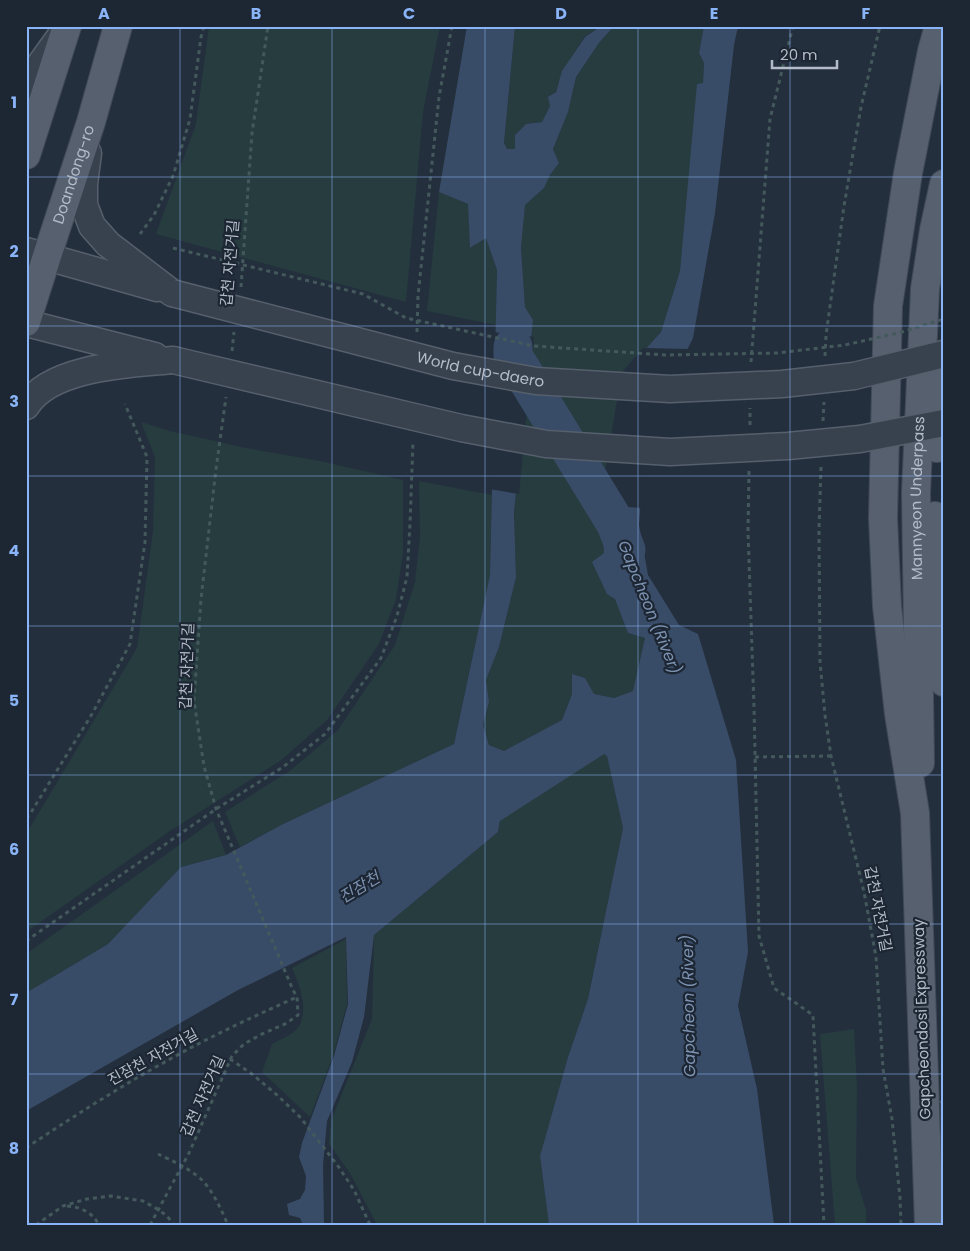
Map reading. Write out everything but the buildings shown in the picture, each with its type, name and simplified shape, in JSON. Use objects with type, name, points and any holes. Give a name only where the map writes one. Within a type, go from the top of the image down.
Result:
[{"type":"main road","name":"Doandong-ro","points":[[26,322],[36,253],[91,122],[118,26]]},
{"type":"main road","points":[[915,813],[899,714],[887,606],[883,518],[888,306],[908,173],[932,51],[939,26]]},
{"type":"main road","points":[[26,155],[66,28]]},
{"type":"main road","name":"Mannyeon Underpass","points":[[915,813],[920,764],[916,493],[925,289],[934,230],[944,184]]},
{"type":"main road","name":"Mannyeon Underpass","points":[[944,354],[933,492],[944,682]]},
{"type":"main road","name":"Gapcheondosi Expressway","points":[[915,813],[934,1114],[929,1225]]},
{"type":"street","points":[[26,90],[30,77],[66,28]]},
{"type":"street","points":[[91,122],[84,205],[92,226],[108,244],[172,293]]},
{"type":"street","name":"World cup-daero","points":[[36,253],[172,293],[453,366],[536,381],[670,389],[782,384],[854,376],[944,354]]},
{"type":"street","points":[[26,322],[173,360],[461,428],[546,444],[670,452],[788,446],[860,439],[944,423]]},
{"type":"street","points":[[26,406],[44,388],[64,377],[105,367],[173,360]]},
{"type":"path","points":[[140,234],[154,215],[174,176],[190,119],[204,26]]},
{"type":"path","name":"갑천 자전거길","points":[[240,290],[252,133],[268,26]]},
{"type":"path","points":[[416,334],[418,296],[439,97],[452,26]]},
{"type":"path","points":[[173,248],[363,294],[406,318],[534,346],[665,355],[777,353],[845,345],[902,332],[944,319]]},
{"type":"path","name":"갑천 자전거길","points":[[231,356],[235,328]]},
{"type":"path","name":"갑천 자전거길","points":[[150,1225],[182,1167],[232,1056],[244,1044],[285,1024],[298,1015],[297,997],[216,808],[204,766],[194,701],[201,599],[226,394]]},
{"type":"path","points":[[26,818],[92,714],[130,644],[145,542],[147,457],[125,404]]},
{"type":"path","points":[[26,941],[216,808],[283,767],[325,734],[381,658],[397,616],[407,577],[413,441]]},
{"type":"path","name":"갑천 자전거길","points":[[824,1225],[813,1015],[774,988],[758,936],[755,757],[831,756],[864,892],[876,957],[883,1069],[892,1119],[901,1225]]},
{"type":"path","name":"진잠천 자전거길","points":[[26,1148],[81,1112],[183,1052],[297,997]]},
{"type":"path","points":[[230,1059],[252,1074],[300,1117],[354,1190],[370,1225]]},
{"type":"path","points":[[158,1154],[202,1180],[219,1204],[228,1225]]},
{"type":"path","points":[[36,1225],[63,1206],[87,1199],[111,1196],[143,1201],[159,1210],[174,1225]]},
{"type":"path","points":[[63,1206],[76,1207],[90,1212],[99,1225]]},
{"type":"green space","points":[[209,26],[440,26],[423,112],[406,302],[156,234],[196,124]]},
{"type":"green space","points":[[515,26],[601,26],[584,37],[563,71],[542,122],[526,124],[515,135],[516,150],[507,149],[504,144]]},
{"type":"green space","points":[[614,26],[704,26],[699,53],[704,63],[703,83],[689,181],[680,271],[661,332],[624,373],[603,535],[608,573],[628,633],[645,638],[633,691],[614,698],[593,694],[585,678],[572,674],[572,694],[562,720],[504,751],[489,745],[483,725],[489,702],[486,680],[499,647],[516,577],[514,513],[533,320],[525,307],[521,248],[525,205],[544,188],[550,175],[559,163],[553,149],[568,112],[576,77],[599,43]]},
{"type":"green space","points":[[439,192],[468,204],[471,248],[486,237],[497,270],[496,325],[427,311]]},
{"type":"green space","points":[[141,422],[170,431],[246,448],[320,461],[403,480],[403,553],[396,599],[379,644],[327,720],[280,761],[170,831],[26,932],[26,831],[31,826],[137,648],[153,531],[155,457]]},
{"type":"green space","points":[[419,481],[492,495],[490,575],[454,744],[281,825],[240,847],[225,812],[291,770],[338,730],[395,645],[415,582],[420,536]]},
{"type":"green space","points":[[593,748],[607,756],[623,828],[588,999],[568,1057],[540,1156],[549,1225],[377,1225],[350,1173],[329,1144],[331,1121],[372,1019],[374,935],[498,832],[507,775]]},
{"type":"green space","points":[[213,821],[226,855],[181,867],[108,944],[26,993],[26,954]]},
{"type":"green space","points":[[346,939],[347,1004],[333,1056],[310,1117],[262,1072],[272,1044],[294,1032],[302,1019],[302,999],[292,968]]},
{"type":"green space","points":[[854,1029],[857,1087],[856,1178],[866,1210],[866,1225],[835,1225],[820,1034]]},
{"type":"water","points":[[467,26],[515,26],[504,143],[507,149],[515,149],[515,135],[526,124],[542,122],[550,106],[548,97],[556,92],[562,71],[585,37],[601,26],[614,26],[599,43],[576,77],[568,112],[553,149],[559,163],[550,175],[544,188],[525,205],[521,248],[525,307],[533,320],[514,513],[516,577],[499,647],[486,680],[489,702],[483,725],[489,745],[504,751],[562,720],[572,694],[572,674],[585,678],[594,694],[614,698],[633,691],[645,638],[628,633],[615,599],[607,594],[592,562],[604,553],[600,515],[624,373],[661,332],[680,271],[697,84],[703,83],[704,63],[699,53],[704,26],[738,26],[734,45],[715,213],[693,338],[646,432],[639,525],[648,575],[679,625],[698,634],[736,760],[748,952],[738,1006],[757,1089],[774,1225],[549,1225],[540,1156],[568,1057],[588,999],[623,828],[607,756],[593,748],[507,775],[498,832],[374,935],[364,1017],[352,1062],[327,1121],[323,1165],[324,1225],[303,1225],[300,1218],[289,1215],[287,1204],[300,1199],[305,1190],[306,1176],[299,1157],[302,1143],[334,1056],[348,1004],[346,937],[238,990],[26,1111],[26,993],[108,944],[181,867],[226,855],[281,825],[454,744],[490,575],[497,270],[486,238],[470,248],[468,204],[439,192]]},
{"type":"pier","points":[[493,332],[534,337],[519,494],[489,489]]},
{"type":"pier","points":[[643,348],[690,349],[649,432],[642,508],[599,505],[622,372]]},
{"type":"waterway","name":"Gapcheon (River)","points":[[513,347],[513,356],[616,524],[626,550]]},
{"type":"waterway","name":"진잠천","points":[[459,824],[607,729]]}]
